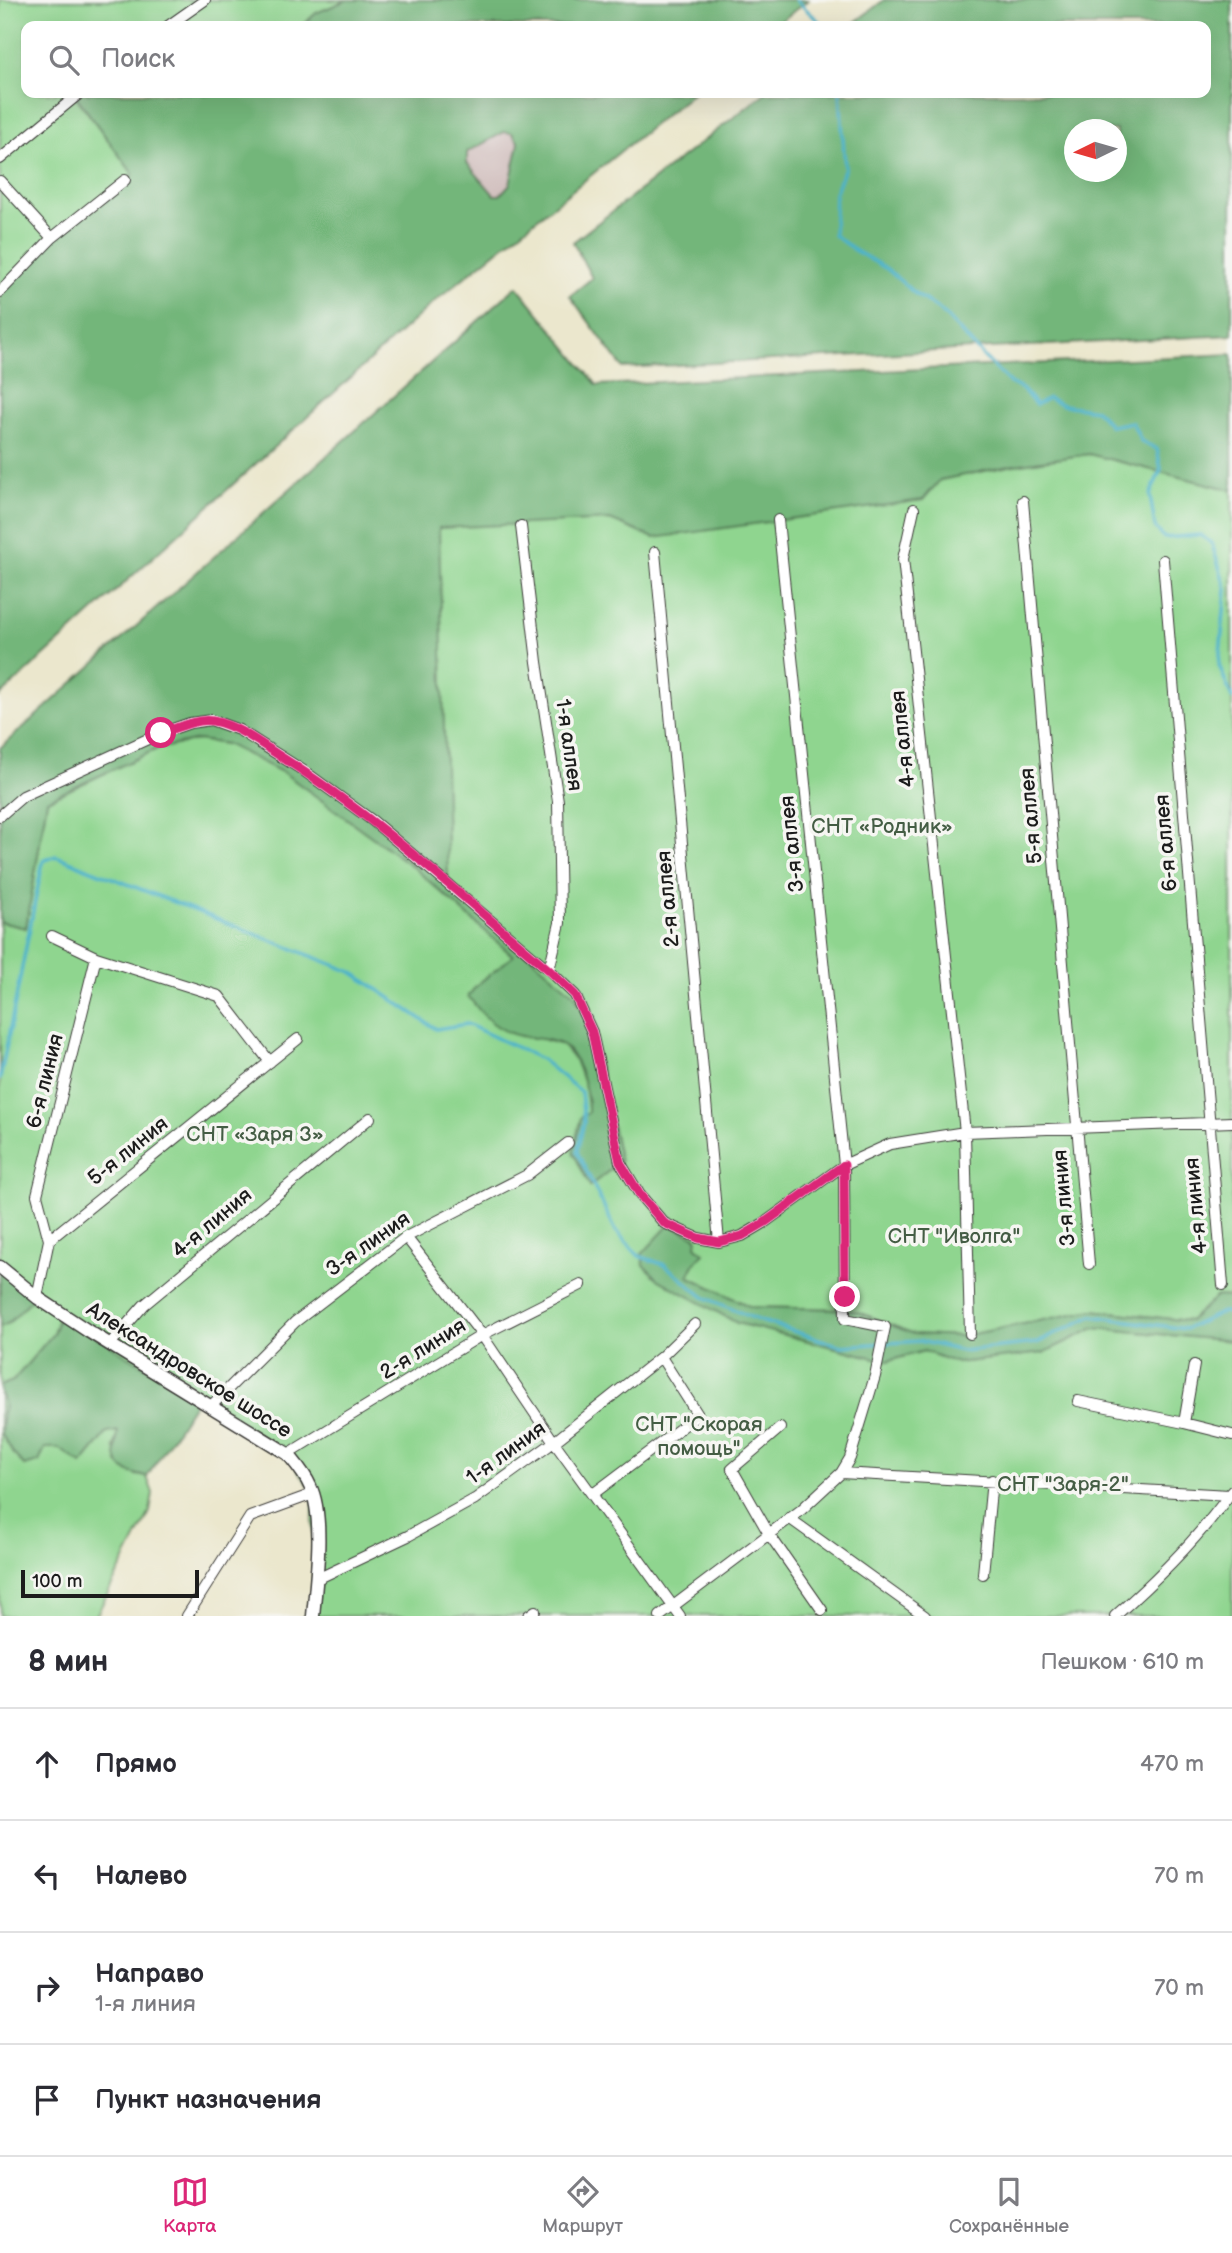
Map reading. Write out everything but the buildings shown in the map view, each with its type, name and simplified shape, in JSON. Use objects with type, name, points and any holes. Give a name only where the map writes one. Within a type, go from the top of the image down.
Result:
[{"type":"street","points":[[175,21],[205,0]]},
{"type":"street","points":[[0,159],[74,98]]},
{"type":"street","points":[[0,292],[52,238],[125,180]]},
{"type":"street","points":[[0,181],[52,238]]},
{"type":"street","name":"5-я аллея","points":[[1023,500],[1078,1128]]},
{"type":"street","name":"4-я аллея","points":[[914,509],[903,559],[965,1132]]},
{"type":"street","name":"3-я аллея","points":[[778,520],[844,1165]]},
{"type":"street","name":"1-я аллея","points":[[521,526],[537,662],[558,801],[561,923],[549,970]]},
{"type":"street","name":"2-я аллея","points":[[654,552],[719,1242]]},
{"type":"street","name":"6-я аллея","points":[[1163,560],[1208,1123]]},
{"type":"street","points":[[0,816],[23,796],[145,740],[190,723],[211,720],[239,730],[304,771],[373,821],[575,995],[592,1032],[620,1162],[640,1195],[664,1223],[698,1238],[719,1242],[742,1236],[844,1165],[890,1144],[965,1132],[1232,1122]]},
{"type":"street","points":[[52,936],[96,957],[219,996],[270,1062]]},
{"type":"street","name":"6-я линия","points":[[37,1297],[49,1240],[37,1195],[96,957]]},
{"type":"street","name":"5-я линия","points":[[49,1240],[298,1040]]},
{"type":"street","name":"4-я линия","points":[[110,1344],[144,1305],[370,1118]]},
{"type":"street","name":"4-я линия","points":[[1208,1123],[1223,1285]]},
{"type":"street","name":"3-я линия","points":[[1078,1128],[1089,1264]]},
{"type":"street","points":[[965,1132],[970,1334]]},
{"type":"street","name":"3-я линия","points":[[211,1406],[295,1322],[406,1237],[527,1175],[568,1143]]},
{"type":"street","points":[[660,1616],[789,1518],[841,1473],[850,1458],[881,1351],[885,1327],[845,1319],[844,1165]]},
{"type":"street","points":[[406,1237],[482,1335],[554,1442],[680,1616]]},
{"type":"street","name":"Александровское шоссе","points":[[0,1267],[37,1297],[288,1454],[310,1485],[317,1515],[317,1579],[313,1616]]},
{"type":"street","name":"2-я линия","points":[[288,1454],[482,1335],[581,1285]]},
{"type":"street","name":"1-я линия","points":[[317,1579],[408,1536],[475,1499],[554,1442],[661,1357],[695,1324]]},
{"type":"street","points":[[593,1494],[698,1415],[661,1357]]},
{"type":"street","points":[[1184,1423],[1194,1365]]},
{"type":"street","points":[[1079,1401],[1232,1435]]},
{"type":"street","points":[[780,1428],[732,1469],[769,1534],[822,1610]]},
{"type":"street","points":[[841,1473],[1230,1493]]},
{"type":"street","points":[[983,1574],[992,1480]]},
{"type":"street","points":[[1115,1616],[1152,1584],[1230,1493]]},
{"type":"street","points":[[187,1616],[250,1517],[313,1494]]},
{"type":"street","points":[[789,1518],[925,1616]]},
{"type":"shaded area","points":[[504,132],[512,133],[519,143],[510,184],[500,195],[494,195],[466,162],[467,152]]},
{"type":"green space","points":[[0,0],[347,0],[316,13],[307,21],[21,21],[21,98],[77,98],[133,174],[0,292]]},
{"type":"green space","points":[[347,0],[808,0],[781,21],[307,21],[316,13]]},
{"type":"green space","points":[[884,0],[1232,0],[1232,335],[623,368],[570,296],[592,278],[573,242],[759,98],[1211,98],[1211,21],[857,21]]},
{"type":"green space","points":[[77,98],[687,98],[435,301],[0,696],[0,292],[50,240],[133,174]],"holes":[[[504,132],[512,133],[519,143],[510,184],[500,195],[494,195],[467,163],[467,152]]]},
{"type":"green space","points":[[517,286],[597,385],[1232,354],[1232,490],[1089,454],[940,480],[923,500],[654,538],[610,520],[439,528],[448,885],[575,995],[592,1032],[620,1162],[590,1186],[573,1152],[581,1117],[588,1113],[587,1096],[573,1056],[561,1044],[518,1036],[499,1027],[482,1013],[468,996],[478,984],[513,956],[412,866],[284,773],[226,744],[198,740],[157,749],[47,800],[26,928],[0,922],[0,748]]},
{"type":"green space","points":[[1089,454],[1232,490],[1232,1297],[1217,1296],[1189,1321],[1093,1310],[963,1336],[914,1334],[858,1312],[841,1309],[751,1307],[688,1276],[696,1261],[653,1275],[737,1323],[888,1361],[924,1351],[957,1363],[1043,1353],[1095,1328],[1232,1341],[1232,1616],[313,1616],[313,1492],[286,1453],[57,1321],[53,1334],[13,1381],[0,1386],[0,1327],[9,1323],[0,1267],[0,922],[26,928],[47,800],[157,749],[198,740],[226,744],[284,773],[412,866],[513,956],[478,984],[545,1040],[562,1045],[576,1062],[586,1090],[588,1113],[580,1126],[590,1185],[620,1162],[592,1032],[448,885],[438,527],[610,520],[654,538],[1014,465]]},
{"type":"green space","points":[[669,1225],[697,1237],[696,1246],[704,1253],[688,1276],[751,1307],[841,1309],[858,1312],[914,1334],[963,1336],[1093,1310],[1189,1321],[1217,1296],[1232,1297],[1232,1341],[1095,1328],[1043,1353],[957,1363],[924,1351],[888,1361],[737,1323],[659,1280],[644,1265],[642,1254]]},
{"type":"green space","points":[[0,1267],[34,1297],[9,1323],[0,1327]]},
{"type":"green space","points":[[60,1314],[197,1399],[147,1477],[136,1475],[118,1463],[118,1431],[107,1433],[82,1464],[58,1448],[45,1448],[39,1462],[24,1466],[1,1433],[4,1403],[0,1386],[13,1381],[53,1334]]},
{"type":"green space","points":[[0,1393],[4,1402],[1,1433],[45,1448],[59,1448],[82,1464],[107,1433],[119,1431],[114,1448],[136,1475],[147,1477],[153,1493],[150,1512],[96,1616],[0,1616]]},
{"type":"waterway","points":[[796,0],[819,21]]},
{"type":"waterway","points":[[840,98],[845,168],[835,193],[834,235],[887,269],[913,292],[942,312],[1010,383],[1022,389],[1036,405],[1048,398],[1063,405],[1096,410],[1111,426],[1132,422],[1141,441],[1157,449],[1161,469],[1150,495],[1155,527],[1164,538],[1201,535],[1212,544],[1226,589],[1219,665],[1232,698]]},
{"type":"waterway","points":[[0,1079],[43,861],[56,856],[352,972],[436,1029],[467,1024],[541,1059],[581,1092],[584,1122],[577,1152],[616,1231],[639,1256],[665,1265],[704,1297],[758,1320],[841,1346],[920,1341],[962,1351],[1037,1343],[1092,1316],[1186,1329],[1222,1312],[1232,1313]]},
{"type":"route","points":[[161,733],[190,723],[211,720],[239,730],[304,771],[373,821],[575,995],[592,1032],[620,1162],[640,1195],[664,1223],[698,1238],[719,1242],[742,1236],[844,1165],[845,1297]]},
{"type":"park label","name":"СНТ «Родник»","points":[[882,826]]},
{"type":"park label","name":"СНТ «Заря 3»","points":[[255,1134]]},
{"type":"park label","name":"СНТ \"Иволга\"","points":[[954,1236]]},
{"type":"park label","name":"СНТ \"Скорая помощь\"","points":[[699,1436]]},
{"type":"park label","name":"СНТ \"Заря-2\"","points":[[1063,1484]]}]
